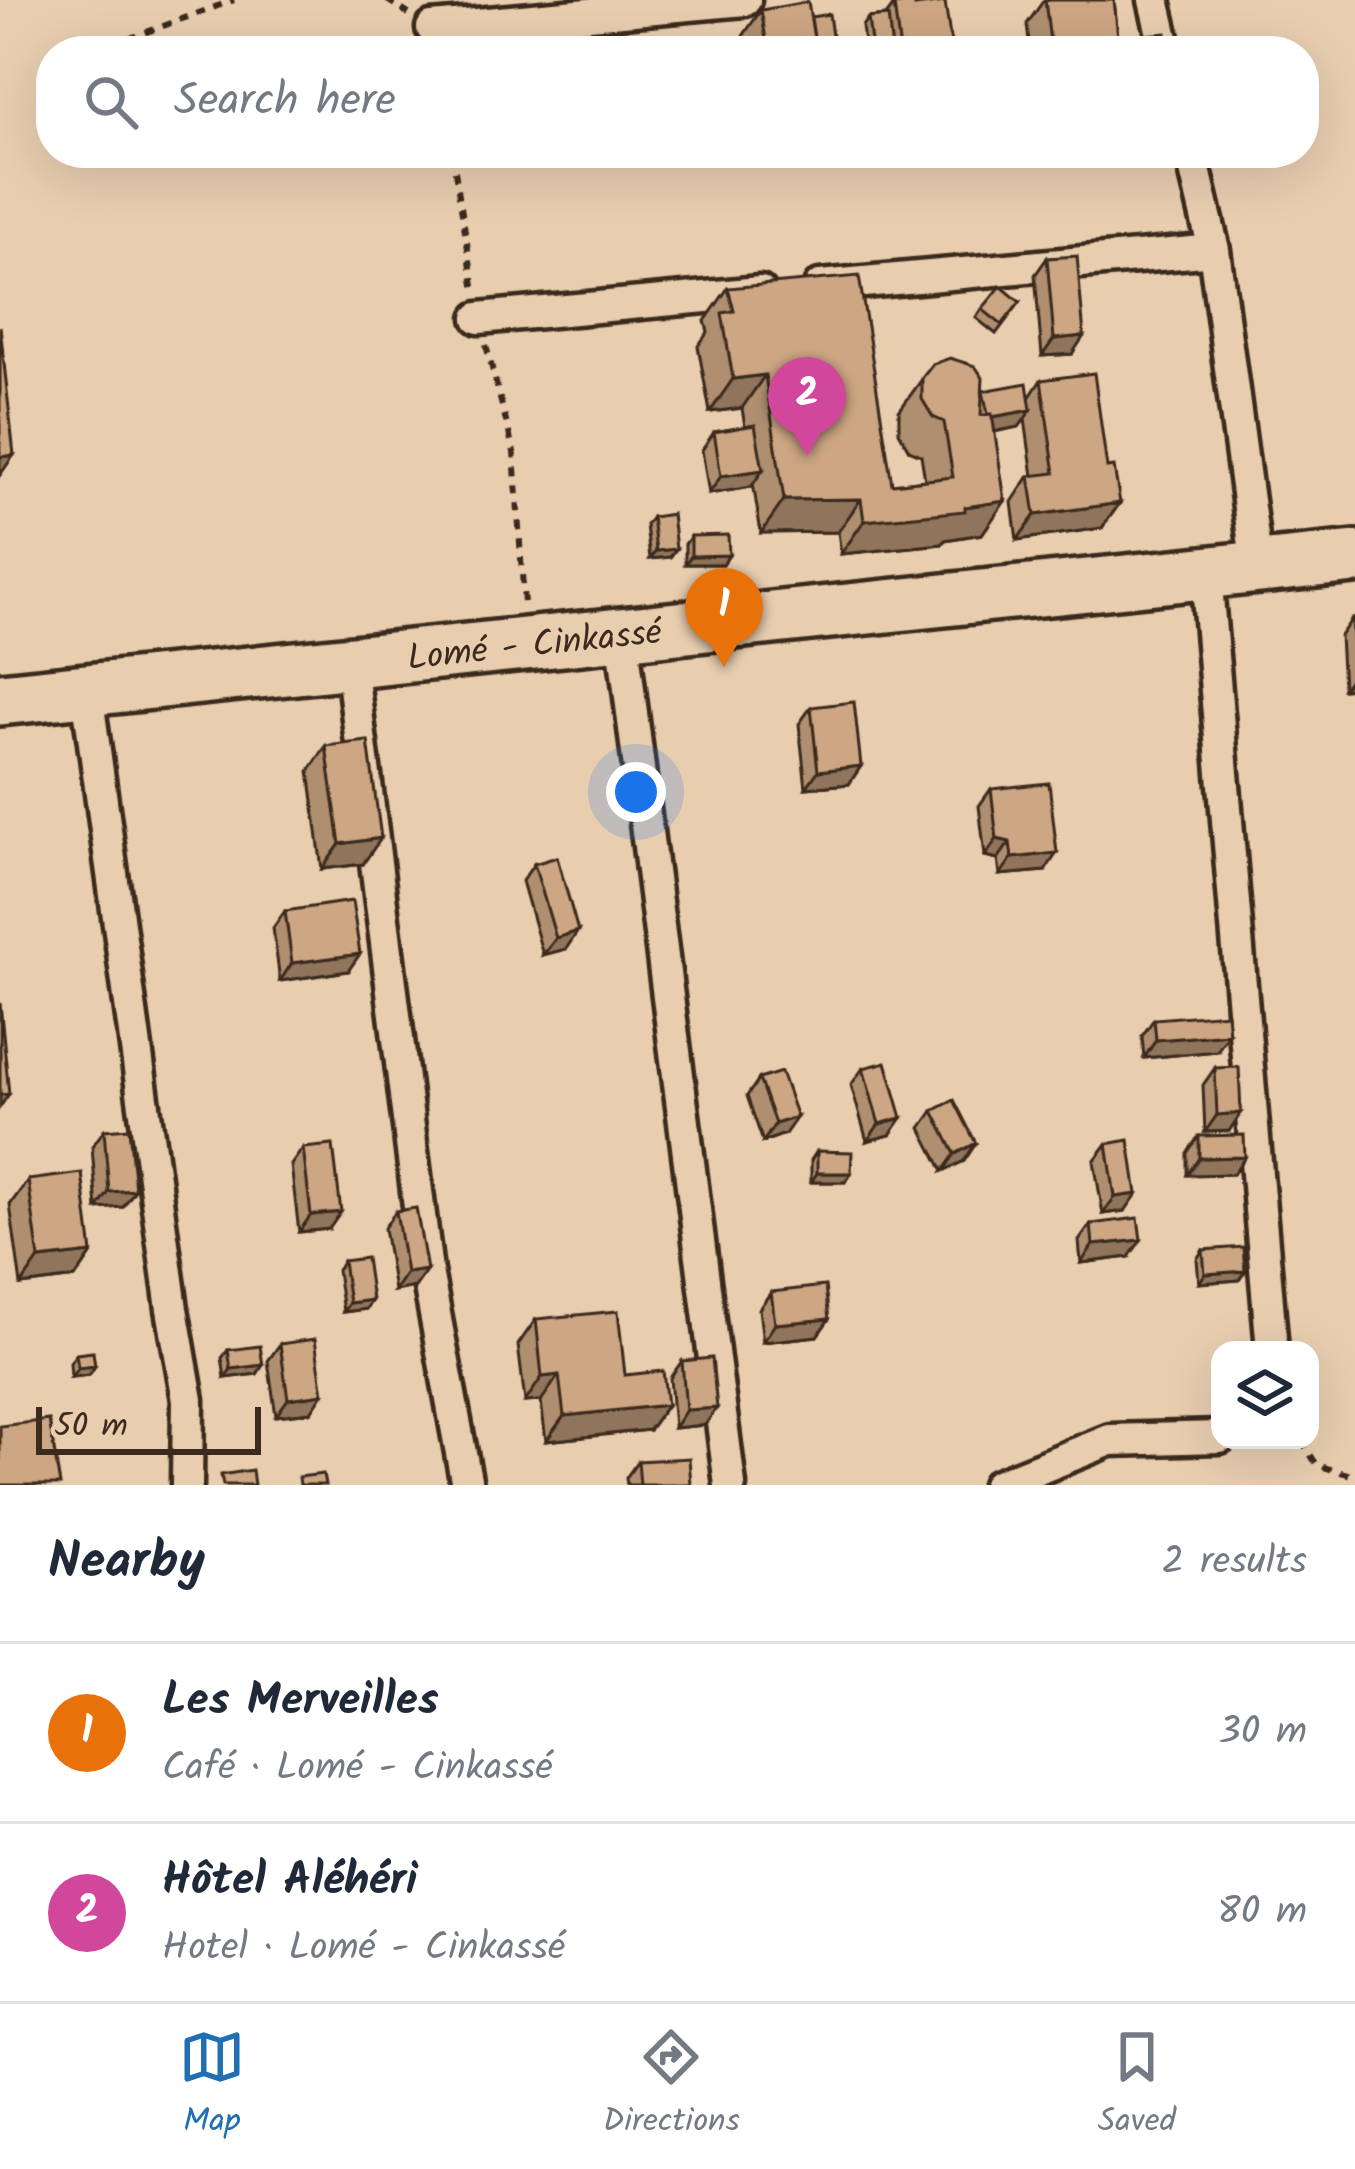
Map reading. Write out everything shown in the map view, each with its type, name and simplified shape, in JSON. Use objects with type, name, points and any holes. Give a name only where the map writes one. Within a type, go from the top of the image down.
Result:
[{"type":"highway","name":"Lomé - Cinkassé","points":[[0,699],[1355,557]]},
{"type":"street","points":[[432,28],[745,0]]},
{"type":"street","points":[[1154,0],[1162,36]]},
{"type":"street","points":[[1195,168],[1214,250],[1257,567]]},
{"type":"street","points":[[479,318],[1214,250]]},
{"type":"street","points":[[1206,573],[1271,1341]]},
{"type":"street","points":[[622,634],[730,1485]]},
{"type":"street","points":[[351,663],[427,1271],[467,1485]]},
{"type":"street","points":[[87,692],[188,1400],[187,1485]]},
{"type":"street","points":[[998,1485],[1110,1441],[1211,1437]]},
{"type":"path","points":[[136,36],[234,0]]},
{"type":"path","points":[[454,168],[479,318],[514,452],[526,643]]},
{"type":"path","points":[[1307,1449],[1317,1465],[1355,1476]]},
{"type":"building","points":[[1045,0],[1114,0],[1118,36],[1049,36]]},
{"type":"building","points":[[808,2],[814,36],[765,36],[761,10]]},
{"type":"building","points":[[945,2],[950,36],[898,36],[894,5]]},
{"type":"building","points":[[829,14],[832,36],[814,36],[811,17]]},
{"type":"building","points":[[888,16],[890,36],[870,36],[868,18]]},
{"type":"building","points":[[1077,256],[1084,336],[1054,339],[1047,258]]},
{"type":"building","points":[[859,276],[892,484],[953,477],[944,422],[933,417],[922,399],[922,378],[933,364],[950,358],[975,366],[983,378],[981,415],[992,414],[1005,501],[965,507],[965,511],[864,521],[861,499],[784,500],[765,375],[733,379],[722,313],[734,311],[728,288]]},
{"type":"building","points":[[1001,286],[1020,302],[1002,325],[982,309]]},
{"type":"building","points":[[0,326],[14,455],[0,457]]},
{"type":"building","points":[[1094,373],[1107,468],[1114,467],[1120,503],[1035,515],[1029,476],[1055,473],[1041,380]]},
{"type":"building","points":[[1027,383],[1031,410],[988,414],[983,391]]},
{"type":"building","points":[[755,425],[763,470],[721,476],[714,432]]},
{"type":"building","points":[[672,514],[676,549],[656,551],[652,517]]},
{"type":"building","points":[[728,535],[729,555],[691,556],[691,536]]},
{"type":"building","points":[[854,702],[861,766],[818,771],[811,707]]},
{"type":"building","points":[[368,741],[381,838],[340,844],[326,746]]},
{"type":"building","points":[[1049,783],[1057,853],[1012,858],[1010,842],[997,839],[991,789]]},
{"type":"building","points":[[557,857],[578,931],[556,938],[534,864]]},
{"type":"building","points":[[352,901],[360,954],[292,963],[285,911]]},
{"type":"building","points":[[0,1003],[9,1094],[0,1095]]},
{"type":"building","points":[[1227,1013],[1229,1034],[1156,1040],[1154,1019]]},
{"type":"building","points":[[886,1062],[902,1118],[879,1124],[863,1068]]},
{"type":"building","points":[[1239,1067],[1241,1113],[1217,1115],[1215,1068]]},
{"type":"building","points":[[781,1072],[797,1117],[775,1124],[759,1079]]},
{"type":"building","points":[[954,1100],[976,1143],[955,1154],[933,1111]]},
{"type":"building","points":[[129,1128],[135,1190],[109,1192],[104,1130]]},
{"type":"building","points":[[1244,1135],[1245,1157],[1199,1158],[1199,1136]]},
{"type":"building","points":[[1129,1140],[1137,1194],[1115,1197],[1107,1144]]},
{"type":"building","points":[[333,1145],[341,1212],[311,1215],[303,1148]]},
{"type":"building","points":[[817,1151],[852,1152],[851,1173],[817,1173]]},
{"type":"building","points":[[82,1173],[92,1253],[39,1259],[28,1180]]},
{"type":"building","points":[[416,1208],[427,1270],[406,1273],[396,1211]]},
{"type":"building","points":[[1138,1218],[1141,1240],[1093,1245],[1091,1224]]},
{"type":"building","points":[[1243,1247],[1245,1271],[1205,1274],[1203,1250]]},
{"type":"building","points":[[366,1258],[372,1300],[349,1303],[343,1261]]},
{"type":"building","points":[[825,1286],[829,1319],[775,1324],[771,1292]]},
{"type":"building","points":[[618,1311],[625,1375],[663,1371],[667,1405],[564,1416],[559,1375],[542,1377],[536,1319]]},
{"type":"building","points":[[315,1339],[323,1394],[288,1399],[280,1344]]},
{"type":"building","points":[[260,1346],[263,1365],[231,1369],[228,1350]]},
{"type":"building","points":[[93,1352],[95,1366],[78,1368],[76,1354]]},
{"type":"building","points":[[712,1358],[717,1408],[686,1410],[682,1361]]},
{"type":"building","points":[[49,1420],[60,1485],[0,1485],[0,1426]]},
{"type":"building","points":[[689,1458],[691,1485],[640,1485],[638,1461]]},
{"type":"building","points":[[252,1470],[254,1485],[223,1485],[221,1475]]},
{"type":"building","points":[[323,1474],[325,1485],[300,1485],[299,1477]]},
{"type":"place","name":"Hôtel Aléhéri","points":[[807,456]]},
{"type":"place","name":"Les Merveilles","points":[[724,667]]}]
